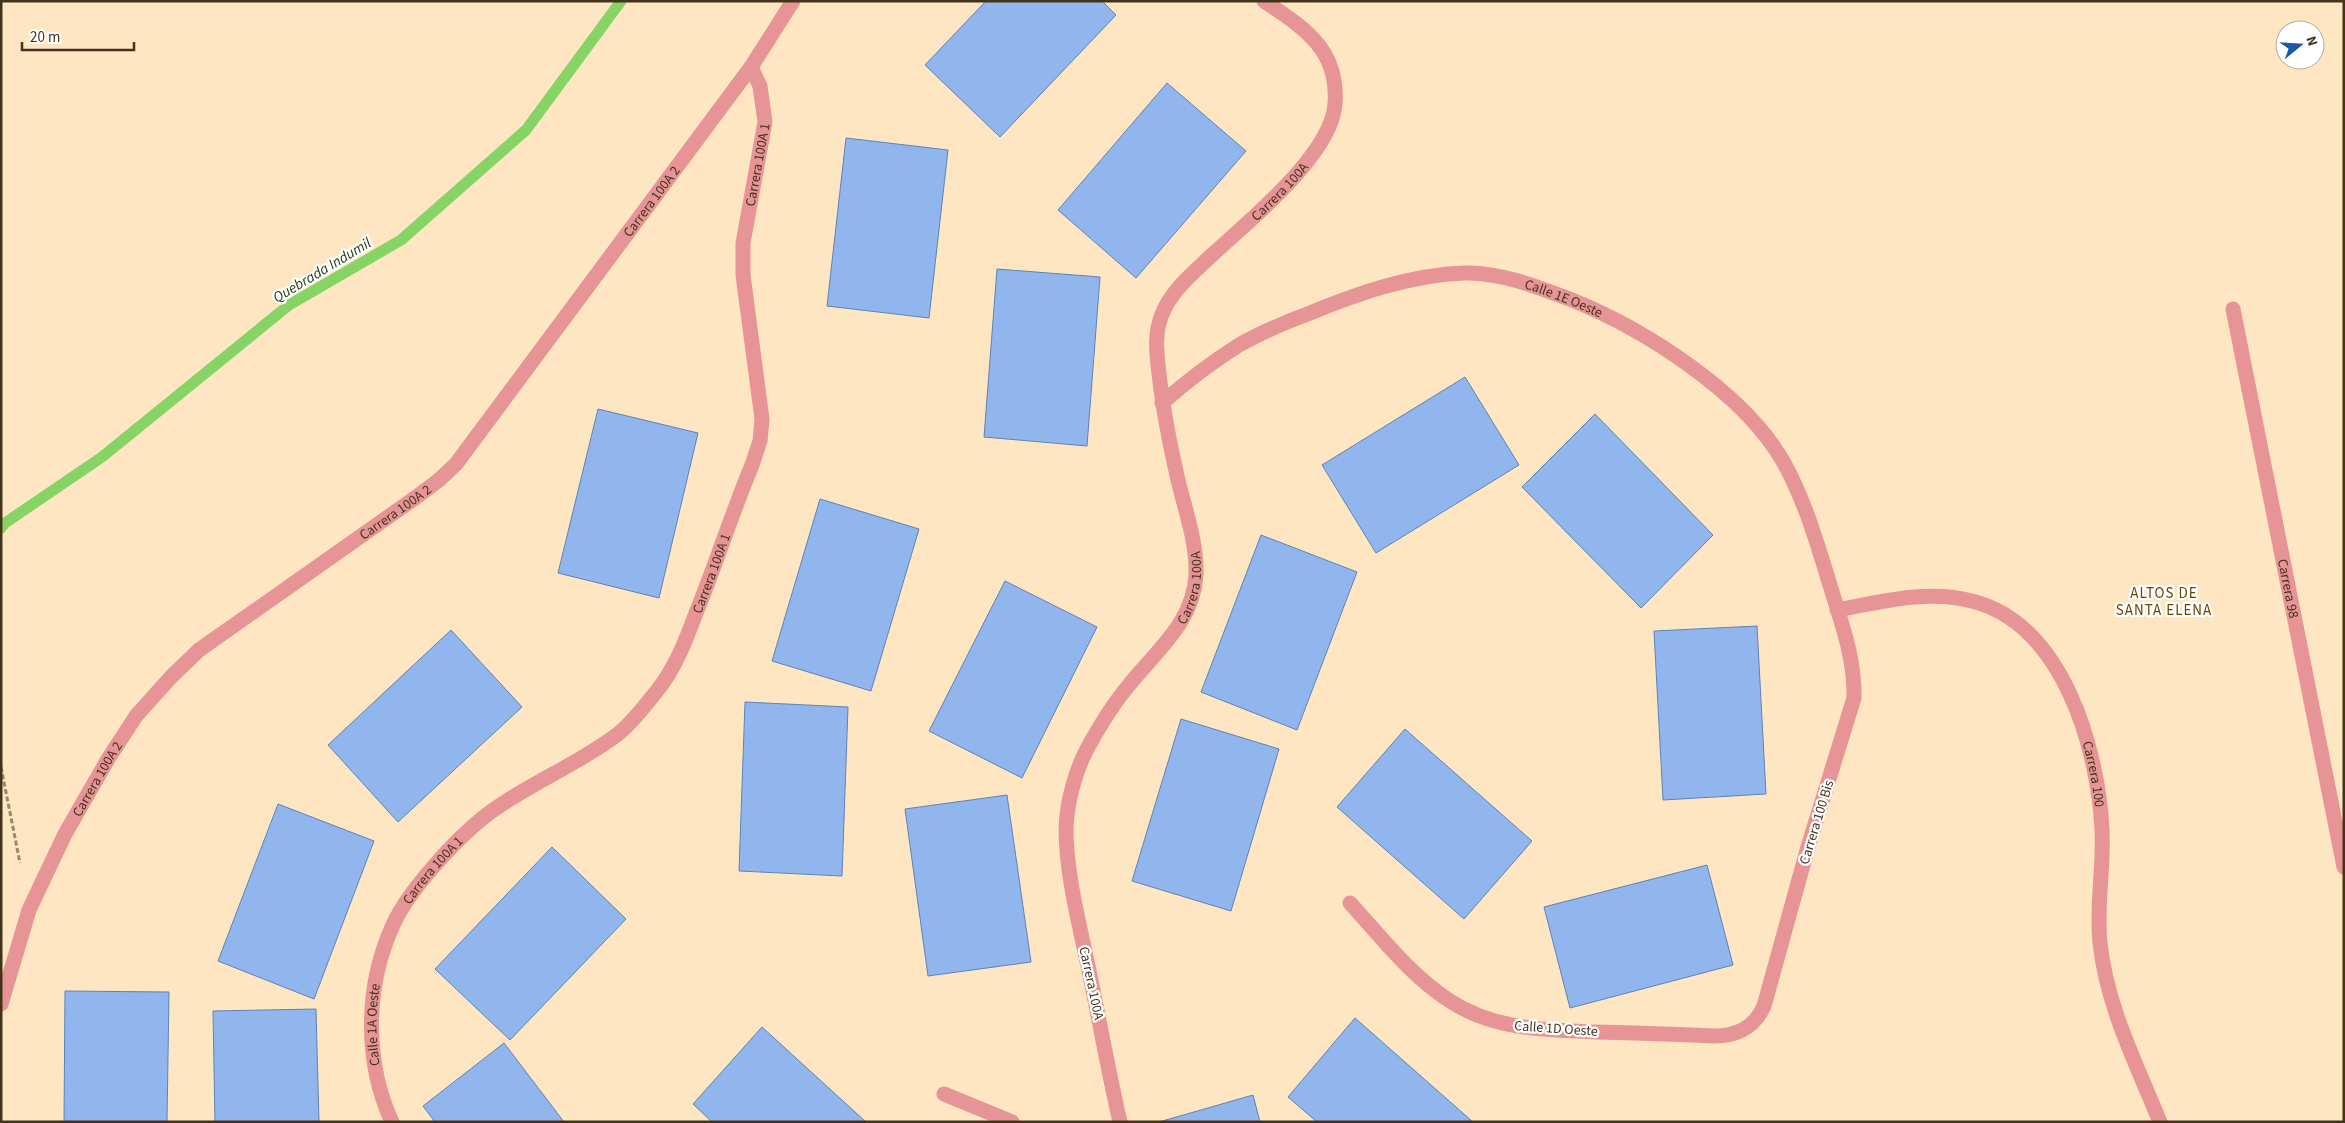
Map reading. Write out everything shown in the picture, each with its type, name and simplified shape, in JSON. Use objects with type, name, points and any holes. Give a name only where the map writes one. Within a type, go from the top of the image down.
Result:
[{"type":"street","name":"Carrera 100A 2","points":[[1,1004],[30,910],[65,834],[108,759],[136,716],[171,677],[199,650],[415,498],[456,464],[751,67],[793,1]]},
{"type":"street","name":"Carrera 100A","points":[[1120,1122],[1082,936],[1068,853],[1066,828],[1069,801],[1086,751],[1120,696],[1181,622],[1191,605],[1194,589],[1195,555],[1162,403],[1156,348],[1160,319],[1165,308],[1188,276],[1292,178],[1314,152],[1332,122],[1335,104],[1334,83],[1329,62],[1322,47],[1309,32],[1264,1]]},
{"type":"street","name":"Carrera 100A 1","points":[[382,955],[393,924],[434,866],[455,843],[483,818],[515,795],[602,746],[620,733],[658,690],[676,660],[692,624],[760,441],[762,419],[743,275],[743,243],[765,122],[760,86],[751,67]]},
{"type":"street","name":"Calle 1E Oeste","points":[[1162,403],[1197,374],[1241,344],[1294,319],[1366,292],[1400,282],[1466,273],[1495,276],[1525,283],[1555,293],[1622,322],[1683,361],[1744,414],[1766,437],[1782,460],[1796,488],[1810,518],[1838,610]]},
{"type":"street","name":"Carrera 98","points":[[2233,309],[2344,867]]},
{"type":"street","name":"Carrera 100","points":[[1838,610],[1908,598],[1940,597],[1972,601],[2005,616],[2035,641],[2053,663],[2074,704],[2095,774],[2102,832],[2098,922],[2103,964],[2121,1028],[2160,1122]]},
{"type":"street","name":"Carrera 100 Bis","points":[[1747,1029],[1760,1014],[1764,1006],[1808,847],[1854,698],[1853,664],[1838,610]]},
{"type":"street","name":"Calle 1D Oeste","points":[[1350,903],[1400,958],[1436,991],[1464,1009],[1489,1019],[1535,1030],[1724,1036],[1747,1029]]},
{"type":"street","name":"Calle 1A Oeste","points":[[382,955],[375,982],[371,1038],[374,1067],[380,1093],[392,1122]]},
{"type":"street","points":[[944,1094],[1012,1122]]},
{"type":"path","points":[[1,767],[30,910]]},
{"type":"building","points":[[986,1],[1102,1],[1116,15],[1000,137],[925,65]]},
{"type":"building","points":[[1167,83],[1246,151],[1136,278],[1058,210]]},
{"type":"building","points":[[846,138],[948,150],[929,318],[827,306]]},
{"type":"building","points":[[997,269],[1100,277],[1087,446],[984,437]]},
{"type":"building","points":[[1465,377],[1519,465],[1376,553],[1322,465]]},
{"type":"building","points":[[598,409],[698,433],[659,598],[558,573]]},
{"type":"building","points":[[1595,414],[1713,535],[1641,608],[1522,487]]},
{"type":"building","points":[[820,499],[919,529],[871,691],[772,661]]},
{"type":"building","points":[[1261,535],[1357,572],[1297,730],[1201,692]]},
{"type":"building","points":[[1005,581],[1097,627],[1022,778],[929,731]]},
{"type":"building","points":[[1757,626],[1766,794],[1663,800],[1654,631]]},
{"type":"building","points":[[451,630],[522,707],[398,822],[328,745]]},
{"type":"building","points":[[745,702],[848,707],[842,876],[739,871]]},
{"type":"building","points":[[1181,719],[1279,749],[1231,911],[1132,881]]},
{"type":"building","points":[[1405,729],[1532,841],[1464,919],[1337,807]]},
{"type":"building","points":[[1007,795],[1031,962],[928,976],[905,809]]},
{"type":"building","points":[[278,804],[374,841],[314,999],[218,961]]},
{"type":"building","points":[[552,847],[626,919],[510,1040],[435,969]]},
{"type":"building","points":[[1707,865],[1733,965],[1570,1008],[1544,907]]},
{"type":"building","points":[[65,991],[169,992],[167,1122],[64,1122]]},
{"type":"building","points":[[316,1009],[319,1122],[215,1122],[213,1011]]},
{"type":"building","points":[[1355,1018],[1473,1122],[1317,1122],[1288,1097]]},
{"type":"building","points":[[762,1027],[866,1122],[712,1122],[693,1104]]},
{"type":"building","points":[[504,1043],[564,1122],[435,1122],[423,1106]]},
{"type":"building","points":[[1253,1095],[1260,1122],[1159,1122]]},
{"type":"waterway","name":"Quebrada Indumil","points":[[1,528],[5,523],[102,457],[289,305],[401,240],[526,130],[621,1]]},
{"type":"district","name":"ALTOS DE SANTA ELENA","points":[[2164,602]]}]
